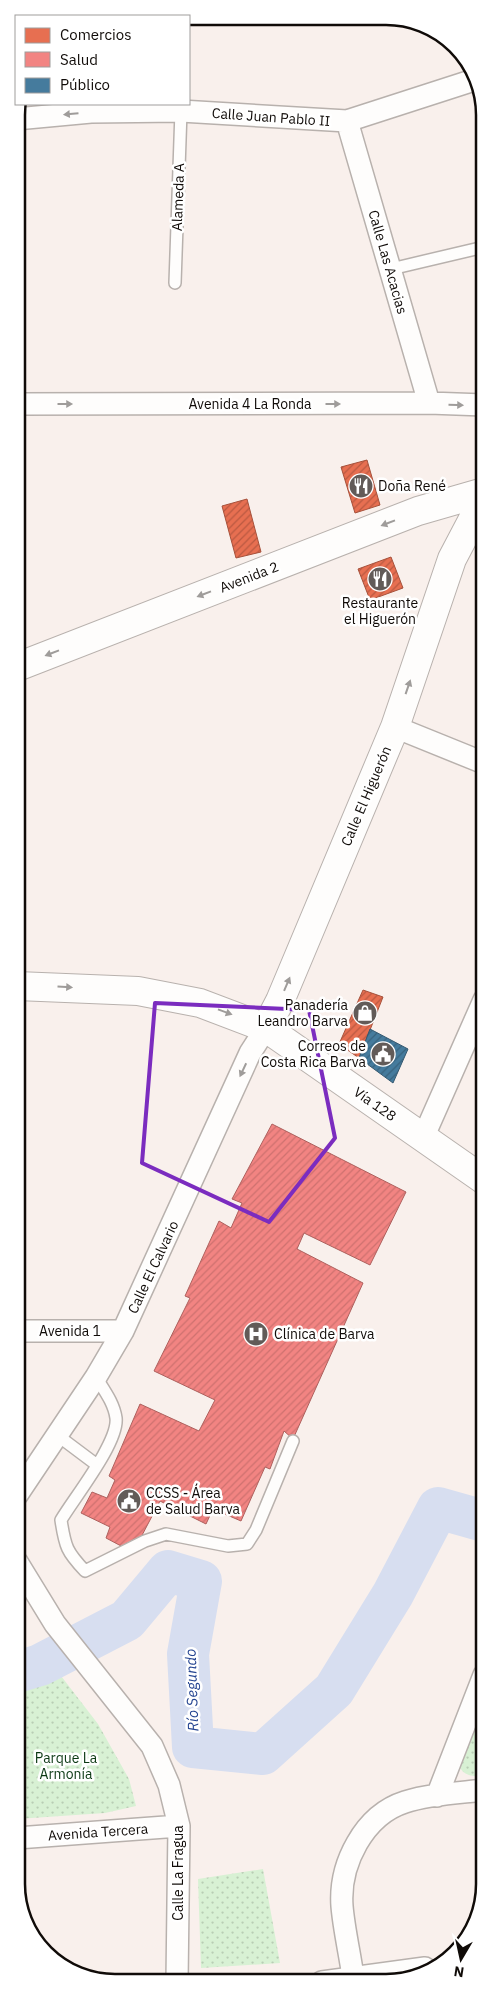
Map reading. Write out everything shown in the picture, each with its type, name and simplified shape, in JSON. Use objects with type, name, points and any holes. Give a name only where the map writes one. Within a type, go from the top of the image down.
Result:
[{"type":"main road","name":"Avenida 2","points":[[25,664],[418,511],[476,494]]},
{"type":"main road","name":"Calle El Higuerón","points":[[418,511],[438,515],[448,521],[454,533],[452,559]]},
{"type":"main road","name":"Calle El Higuerón","points":[[266,1028],[280,1001],[395,727],[452,559],[476,513]]},
{"type":"main road","name":"Vía 128","points":[[25,986],[138,991],[200,1003],[266,1028],[476,1174]]},
{"type":"street","points":[[347,122],[469,82]]},
{"type":"street","name":"Calle Juan Pablo II","points":[[25,118],[91,112],[181,111],[347,122]]},
{"type":"street","name":"Calle Las Acacias","points":[[347,122],[429,403]]},
{"type":"street","name":"Avenida 4 La Ronda","points":[[25,404],[429,403],[476,405]]},
{"type":"street","points":[[395,727],[476,760]]},
{"type":"street","points":[[423,1138],[476,1018]]},
{"type":"street","name":"Calle El Calvario","points":[[25,1483],[96,1376],[123,1331],[250,1053],[266,1028]]},
{"type":"street","name":"Avenida 1","points":[[25,1330],[123,1331]]},
{"type":"street","name":"Calle La Fragua","points":[[25,1575],[55,1624],[152,1746],[170,1785],[179,1826],[177,1974]]},
{"type":"street","points":[[437,1796],[476,1696]]},
{"type":"street","points":[[353,1974],[342,1904],[345,1874],[354,1848],[369,1826],[384,1814],[404,1803],[476,1791]]},
{"type":"street","name":"Avenida Tercera","points":[[25,1837],[179,1826]]},
{"type":"street","points":[[377,1974],[413,1970]]},
{"type":"lane","name":"Alameda A","points":[[175,283],[181,111]]},
{"type":"lane","points":[[391,269],[476,250]]},
{"type":"lane","points":[[96,1376],[112,1402],[116,1419],[115,1432],[97,1465],[61,1520],[64,1544],[85,1572],[145,1541],[166,1534],[228,1546],[247,1544],[256,1530],[293,1441]]},
{"type":"lane","points":[[57,1435],[97,1465]]},
{"type":"highlighted area","points":[[155,1003],[309,1010],[335,1138],[269,1222],[142,1163]]},
{"type":"green space","name":"Parque La Armonía","points":[[58,1672],[98,1724],[129,1779],[136,1806],[105,1813],[25,1818],[25,1683]]},
{"type":"green space","points":[[473,1722],[476,1723],[476,1776],[461,1770],[457,1761]]},
{"type":"green space","points":[[263,1869],[280,1963],[201,1968],[198,1879]]},
{"type":"building: Comercios","name":"Doña René","points":[[367,460],[380,505],[355,513],[341,467]]},
{"type":"building: Comercios","points":[[247,499],[261,552],[236,558],[222,506]]},
{"type":"building: Comercios","name":"Restaurante el Higuerón","points":[[391,557],[403,588],[370,600],[358,569]]},
{"type":"building: Comercios","name":"Panadería Leandro Barva","points":[[363,990],[383,997],[359,1058],[339,1044]]},
{"type":"building: Salud","name":"Clínica de Barva","points":[[272,1124],[406,1192],[370,1265],[304,1233],[297,1249],[363,1283],[293,1439],[284,1431],[270,1469],[265,1467],[241,1521],[213,1509],[206,1524],[160,1501],[139,1541],[135,1539],[132,1546],[126,1543],[123,1547],[106,1538],[110,1527],[81,1513],[92,1492],[107,1498],[115,1480],[109,1476],[140,1404],[199,1431],[215,1400],[154,1371],[190,1298],[185,1296],[219,1221],[231,1228],[242,1203],[232,1199]]},
{"type":"building: Público","name":"Correos de Costa Rica Barva","points":[[370,1029],[408,1049],[393,1083],[359,1058]]},
{"type":"waterway","name":"Río Segundo","points":[[25,1670],[40,1665],[127,1620],[168,1571],[201,1581],[188,1654],[193,1747],[263,1754],[334,1690],[393,1594],[438,1508],[476,1519]]},
{"type":"place","name":"Doña René","points":[[361,486]]},
{"type":"place","name":"Restaurante el Higuerón","points":[[380,579]]},
{"type":"place","name":"Panadería Leandro Barva","points":[[365,1013]]},
{"type":"place","name":"Correos de Costa Rica Barva","points":[[383,1054]]},
{"type":"place","name":"Clínica de Barva","points":[[256,1334]]},
{"type":"place","name":"CCSS - Área de Salud Barva","points":[[129,1501]]}]
